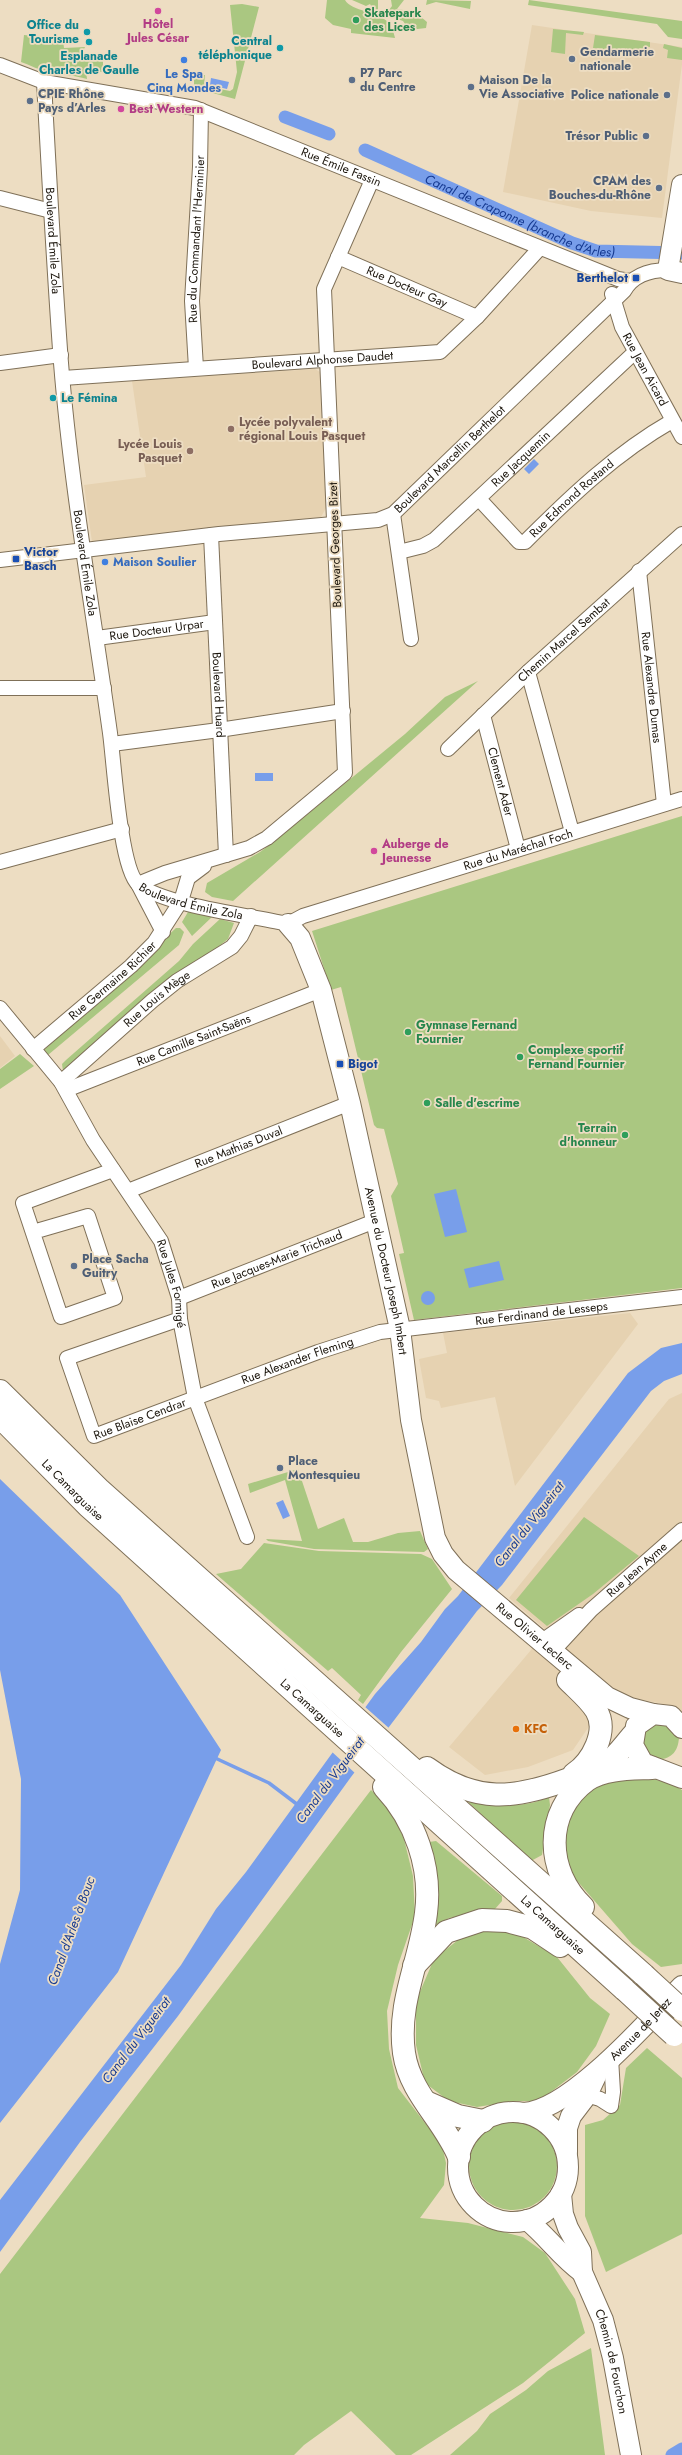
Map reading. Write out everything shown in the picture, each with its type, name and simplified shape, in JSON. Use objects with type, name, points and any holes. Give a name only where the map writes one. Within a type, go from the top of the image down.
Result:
[{"type":"highway","name":"La Camarguaise","points":[[0,1391],[253,1641],[383,1759],[678,2039]]},
{"type":"highway","name":"La Camarguaise","points":[[0,1417],[88,1506],[253,1641]]},
{"type":"highway","points":[[562,1781],[588,1762],[599,1737],[600,1718],[596,1710],[568,1680]]},
{"type":"highway","points":[[341,1721],[383,1759],[447,1783],[498,1796],[527,1792],[562,1781],[605,1764],[633,1734]]},
{"type":"highway","name":"La Camarguaise","points":[[383,1759],[644,1975],[682,2010]]},
{"type":"highway","points":[[383,1759],[398,1802],[415,1834],[423,1859],[426,1912],[404,2004],[402,2035],[409,2074],[419,2095],[426,2102],[452,2142],[459,2157]]},
{"type":"highway","points":[[644,1975],[625,1948],[576,1901],[564,1884],[557,1867],[555,1842],[562,1809],[569,1798],[588,1780],[608,1771],[652,1768]]},
{"type":"highway","points":[[414,1967],[446,1932],[482,1920],[507,1921],[533,1928],[582,1965],[625,1990]]},
{"type":"highway","points":[[426,2102],[458,2116],[483,2121]]},
{"type":"street","name":"Rue Émile Fassin","points":[[0,65],[44,82],[201,110],[539,249],[624,280]]},
{"type":"street","name":"Boulevard Émile Zola","points":[[44,82],[51,211],[63,378],[84,550],[98,638],[122,829],[130,871],[138,884],[159,896],[288,924]]},
{"type":"street","name":"Rue du Commandant l'Herminier","points":[[196,368],[192,300],[200,167],[201,110]]},
{"type":"street","name":"Boulevard Georges Bizet","points":[[138,884],[249,848],[267,838],[345,773],[324,289],[372,180]]},
{"type":"street","points":[[673,261],[682,184]]},
{"type":"street","points":[[0,198],[51,211]]},
{"type":"street","name":"Boulevard Alphonse Daudet","points":[[63,378],[440,352],[477,317],[539,249]]},
{"type":"street","name":"Rue Docteur Gay","points":[[338,256],[477,317]]},
{"type":"street","name":"Boulevard Marcellin Berthelot","points":[[0,560],[211,535],[378,520],[393,514],[613,300],[624,292],[624,280],[673,261]]},
{"type":"street","name":"Rue Jean Aicard","points":[[613,300],[622,327],[672,421],[682,436]]},
{"type":"street","name":"Rue Jacquemin","points":[[399,552],[430,544],[480,500],[635,352]]},
{"type":"street","points":[[0,363],[61,355]]},
{"type":"street","name":"Rue Edmond Rostand","points":[[480,500],[519,542],[525,542],[588,480],[644,438],[672,421]]},
{"type":"street","points":[[393,514],[411,639]]},
{"type":"street","name":"Chemin Marcel Sembat","points":[[448,749],[528,672],[682,534]]},
{"type":"street","name":"Boulevard Huard","points":[[211,535],[226,855]]},
{"type":"street","name":"Rue Alexandre Dumas","points":[[639,571],[664,804]]},
{"type":"street","name":"Rue Docteur Urpar","points":[[98,638],[215,622]]},
{"type":"street","points":[[528,672],[572,832]]},
{"type":"street","points":[[0,688],[104,688]]},
{"type":"street","points":[[112,744],[219,730],[343,711]]},
{"type":"street","name":"Clement Ader","points":[[484,715],[518,849]]},
{"type":"street","name":"Rue du Maréchal Foch","points":[[288,924],[303,916],[682,799]]},
{"type":"street","points":[[0,862],[122,829]]},
{"type":"street","name":"Boulevard Georges Bizet","points":[[181,901],[184,886],[191,874],[226,855]]},
{"type":"street","points":[[138,884],[163,932]]},
{"type":"street","name":"Rue Germaine Richier","points":[[37,1053],[131,966],[163,932],[181,901]]},
{"type":"street","name":"Rue Louis Mège","points":[[63,1086],[152,1001],[177,981],[232,947],[241,936],[251,916]]},
{"type":"street","name":"Avenue du Docteur Joseph Imbert","points":[[288,924],[300,938],[321,990],[350,1103],[400,1329],[410,1420],[435,1538],[443,1554],[463,1576],[497,1604]]},
{"type":"street","name":"Rue Camille Saint-Saëns","points":[[63,1086],[321,990]]},
{"type":"street","name":"Rue Jules Formigé","points":[[0,1008],[63,1086],[92,1140],[161,1241],[179,1298],[180,1318],[195,1398],[247,1537]]},
{"type":"street","name":"Rue Mathias Duval","points":[[128,1191],[350,1103]]},
{"type":"street","points":[[33,1232],[88,1216],[115,1298],[61,1317],[23,1203],[113,1170]]},
{"type":"street","name":"Rue Jacques-Marie Trichaud","points":[[179,1298],[375,1221]]},
{"type":"street","name":"Rue Ferdinand de Lesseps","points":[[400,1329],[682,1297]]},
{"type":"street","name":"Rue Blaise Cendrar","points":[[180,1318],[67,1358],[94,1436],[195,1398]]},
{"type":"street","name":"Rue Alexander Fleming","points":[[195,1398],[318,1352],[380,1332],[400,1329]]},
{"type":"street","name":"Rue Jean Ayme","points":[[547,1646],[564,1624],[590,1610],[682,1530]]},
{"type":"street","name":"Rue Olivier Leclerc","points":[[497,1604],[601,1692],[630,1708],[653,1714],[671,1716],[682,1728]]},
{"type":"street","name":"Rue Olivier Leclerc","points":[[497,1604],[504,1620],[522,1640],[568,1680],[623,1718],[633,1734],[632,1745],[643,1763],[652,1768],[682,1778]]},
{"type":"street","points":[[633,1734],[636,1726],[644,1718],[653,1714]]},
{"type":"street","name":"Avenue de Jerez","points":[[523,2112],[533,2112],[548,2107],[605,2064],[682,1986]]},
{"type":"street","points":[[587,2095],[600,2099],[611,2106],[613,2092],[605,2064]]},
{"type":"street","name":"Avenue de Jerez","points":[[567,2154],[566,2128],[571,2116],[587,2095],[605,2064]]},
{"type":"street","points":[[509,2112],[523,2112],[538,2118],[551,2127],[561,2139],[567,2154],[567,2174],[561,2194],[552,2205],[540,2214],[526,2220],[508,2222],[491,2217],[475,2207],[464,2192],[459,2175],[459,2157],[464,2143],[472,2130],[483,2121],[509,2112]]},
{"type":"street","name":"Chemin de Fourchon","points":[[561,2194],[563,2214],[568,2228],[581,2252],[582,2272],[603,2320],[630,2452]]},
{"type":"street","name":"Chemin de Fourchon","points":[[526,2220],[552,2242],[566,2260],[582,2272]]},
{"type":"shaded area","points":[[532,25],[682,47],[682,64],[662,218],[591,211],[503,192]]},
{"type":"shaded area","name":"Lycée polyvalent régional Louis Pasquet","points":[[315,369],[320,372],[326,508],[321,517],[140,540],[92,542],[84,485],[146,477],[132,381]]},
{"type":"shaded area","points":[[0,1036],[15,1056],[0,1068]]},
{"type":"shaded area","points":[[630,1313],[638,1324],[515,1486],[495,1397],[441,1408],[439,1401],[426,1398],[419,1359],[447,1353],[443,1333]]},
{"type":"shaded area","points":[[682,1393],[682,1717],[669,1705],[611,1694],[573,1750],[528,1767],[485,1775],[449,1747],[547,1631],[509,1598],[669,1399]]},
{"type":"green space","name":"Skatepark des Lices","points":[[327,0],[345,0],[353,7],[379,16],[389,23],[395,38],[351,33],[351,29],[333,25],[325,18]]},
{"type":"green space","points":[[352,0],[378,0],[378,10],[374,11],[370,4],[366,6]]},
{"type":"green space","points":[[391,0],[404,0],[397,9],[415,12],[427,22],[426,28],[409,30],[403,21],[392,17],[395,14],[394,12],[386,14],[385,11],[389,10],[392,6]]},
{"type":"green space","points":[[427,0],[471,1],[470,9],[436,2],[426,5]]},
{"type":"green space","points":[[529,0],[682,21],[682,39],[668,37],[657,24],[528,5]]},
{"type":"green space","points":[[242,4],[259,7],[235,99],[194,88],[194,75],[205,75],[204,86],[230,91],[233,89],[237,72],[230,5]]},
{"type":"green space","points":[[553,29],[584,32],[583,35],[566,33],[565,54],[551,52]]},
{"type":"green space","points":[[24,35],[63,39],[64,48],[85,47],[82,53],[103,61],[103,72],[86,71],[87,79],[48,72],[21,62]]},
{"type":"green space","points":[[595,35],[650,42],[650,47],[644,46],[643,54],[593,48]]},
{"type":"green space","points":[[664,44],[682,48],[682,60],[667,58],[668,50],[663,48]]},
{"type":"green space","points":[[478,681],[233,901],[212,897],[205,892],[207,883],[260,852],[275,841],[405,734],[445,697]]},
{"type":"green space","name":"Complexe sportif Fernand Fournier","points":[[682,816],[682,1288],[414,1320],[399,1254],[404,1253],[391,1196],[398,1184],[384,1129],[377,1128],[374,1125],[341,987],[331,990],[312,931]]},
{"type":"green space","points":[[188,912],[212,917],[192,936],[182,922]]},
{"type":"green space","points":[[220,919],[234,923],[228,939],[63,1071],[62,1064],[66,1060],[179,961],[193,944]]},
{"type":"green space","points":[[176,928],[180,928],[184,932],[179,945],[48,1055],[44,1050]]},
{"type":"green space","points":[[20,1054],[34,1066],[0,1089],[0,1069]]},
{"type":"green space","points":[[298,1469],[318,1529],[344,1518],[353,1542],[368,1542],[398,1533],[420,1531],[428,1549],[424,1552],[314,1549],[268,1541],[266,1539],[302,1541],[285,1480],[250,1493],[248,1484]]},
{"type":"green space","points":[[584,1517],[639,1556],[593,1594],[547,1626],[516,1600]]},
{"type":"green space","points":[[264,1543],[319,1551],[421,1554],[432,1559],[452,1589],[401,1652],[363,1704],[358,1700],[361,1695],[332,1668],[328,1671],[216,1574],[241,1569]]},
{"type":"green space","points":[[661,1719],[679,1737],[676,1750],[669,1757],[664,1759],[646,1758],[638,1732]]},
{"type":"green space","points":[[643,1777],[670,1783],[682,1790],[682,1964],[661,1967],[632,1944],[565,1867],[560,1844],[567,1815],[586,1792],[611,1780]]},
{"type":"green space","points":[[371,1790],[390,1808],[404,1839],[413,1876],[415,1916],[398,1965],[387,2011],[389,2049],[398,2088],[442,2145],[446,2163],[444,2185],[420,2218],[468,2223],[523,2237],[545,2253],[575,2299],[585,2333],[523,2383],[411,2455],[396,2455],[351,2411],[304,2445],[294,2455],[0,2455],[0,2274]]},
{"type":"green space","points":[[549,1797],[550,1805],[542,1855],[531,1861],[464,1798],[486,1803],[517,1805],[527,1804]]},
{"type":"green space","points":[[436,1841],[502,1896],[502,1901],[495,1909],[449,1918],[436,1925],[433,1921],[429,1842]]},
{"type":"green space","points":[[495,1929],[518,1934],[557,1957],[590,1998],[610,2014],[596,2046],[577,2072],[539,2101],[515,2101],[477,2107],[449,2101],[425,2083],[416,2045],[416,2001],[434,1959],[463,1936]]},
{"type":"green space","points":[[647,2048],[682,2078],[682,2234],[606,2272],[585,2216],[585,2125],[603,2120],[620,2105],[626,2068]]},
{"type":"green space","points":[[504,2122],[522,2122],[538,2129],[550,2141],[557,2157],[557,2175],[550,2191],[538,2203],[522,2210],[504,2210],[488,2203],[476,2191],[469,2175],[469,2157],[476,2141],[488,2129]]},
{"type":"green space","points":[[591,2348],[605,2455],[450,2455],[477,2431],[490,2414],[526,2390],[548,2371]]},
{"type":"water","points":[[211,78],[229,82],[227,89],[210,85]]},
{"type":"water","points":[[534,459],[539,464],[529,474],[524,469]]},
{"type":"water","points":[[255,773],[273,773],[273,781],[255,781]]},
{"type":"water","points":[[456,1189],[467,1232],[445,1237],[434,1194]]},
{"type":"water","points":[[499,1261],[504,1280],[469,1288],[464,1269]]},
{"type":"water","points":[[428,1291],[433,1293],[435,1298],[433,1303],[428,1305],[423,1303],[421,1298],[423,1293]]},
{"type":"water","name":"Canal du Vigueirat","points":[[682,1343],[682,1374],[664,1381],[651,1391],[502,1585],[477,1611],[351,1777],[178,2016],[80,2142],[0,2252],[0,2200],[181,1965],[216,1909],[246,1872],[375,1694],[421,1642],[445,1609],[458,1596],[628,1373],[661,1348]]},
{"type":"water","name":"Canal d'Arles à Bouc","points":[[0,1479],[120,1595],[221,1750],[118,1972],[0,2123],[0,1964],[20,1890],[21,1779],[0,1670]]},
{"type":"water","points":[[283,1500],[290,1516],[283,1519],[276,1503]]},
{"type":"pier","points":[[364,1706],[390,1729],[356,1774],[331,1751]]},
{"type":"waterway","name":"Canal de Craponne (branche d'Arles)","points":[[285,117],[329,134]]},
{"type":"waterway","name":"Canal de Craponne (branche d'Arles)","points":[[365,150],[572,243],[596,251],[682,253]]},
{"type":"waterway","name":"Canal du Vigueirat","points":[[213,1757],[269,1783],[298,1805]]},
{"type":"waterway","points":[[672,2455],[682,2449]]},
{"type":"place","name":"Hôtel Jules César","points":[[158,11]]},
{"type":"place","name":"Skatepark des Lices","points":[[356,20]]},
{"type":"place","name":"Office du Tourisme","points":[[87,32]]},
{"type":"place","name":"Esplanade Charles de Gaulle","points":[[89,42]]},
{"type":"place","name":"Central téléphonique","points":[[280,48]]},
{"type":"place","name":"Gendarmerie nationale","points":[[572,59]]},
{"type":"place","name":"Le Spa Cinq Mondes","points":[[184,60]]},
{"type":"place","name":"P7 Parc du Centre","points":[[352,80]]},
{"type":"place","name":"Maison De la Vie Associative","points":[[471,87]]},
{"type":"place","name":"Police nationale","points":[[667,95]]},
{"type":"place","name":"CPIE Rhône Pays d’Arles","points":[[30,101]]},
{"type":"place","name":"Best Western","points":[[121,109]]},
{"type":"place","name":"Trésor Public","points":[[646,136]]},
{"type":"place","name":"CPAM des Bouches-du-Rhône","points":[[659,188]]},
{"type":"place","name":"Berthelot","points":[[636,278]]},
{"type":"place","name":"Le Fémina","points":[[53,398]]},
{"type":"place","name":"Lycée polyvalent régional Louis Pasquet","points":[[231,429]]},
{"type":"place","name":"Lycée Louis Pasquet","points":[[190,451]]},
{"type":"place","name":"Victor Basch","points":[[16,559]]},
{"type":"place","name":"Maison Soulier","points":[[105,562]]},
{"type":"place","name":"Auberge de Jeunesse","points":[[374,851]]},
{"type":"place","name":"Gymnase Fernand Fournier","points":[[408,1032]]},
{"type":"place","name":"Complexe sportif Fernand Fournier","points":[[520,1057]]},
{"type":"place","name":"Bigot","points":[[340,1064]]},
{"type":"place","name":"Salle d'escrime","points":[[427,1103]]},
{"type":"place","name":"Terrain d'honneur","points":[[625,1135]]},
{"type":"place","name":"Place Sacha Guitry","points":[[74,1266]]},
{"type":"place","name":"Place Montesquieu","points":[[280,1468]]},
{"type":"place","name":"KFC","points":[[516,1729]]}]
